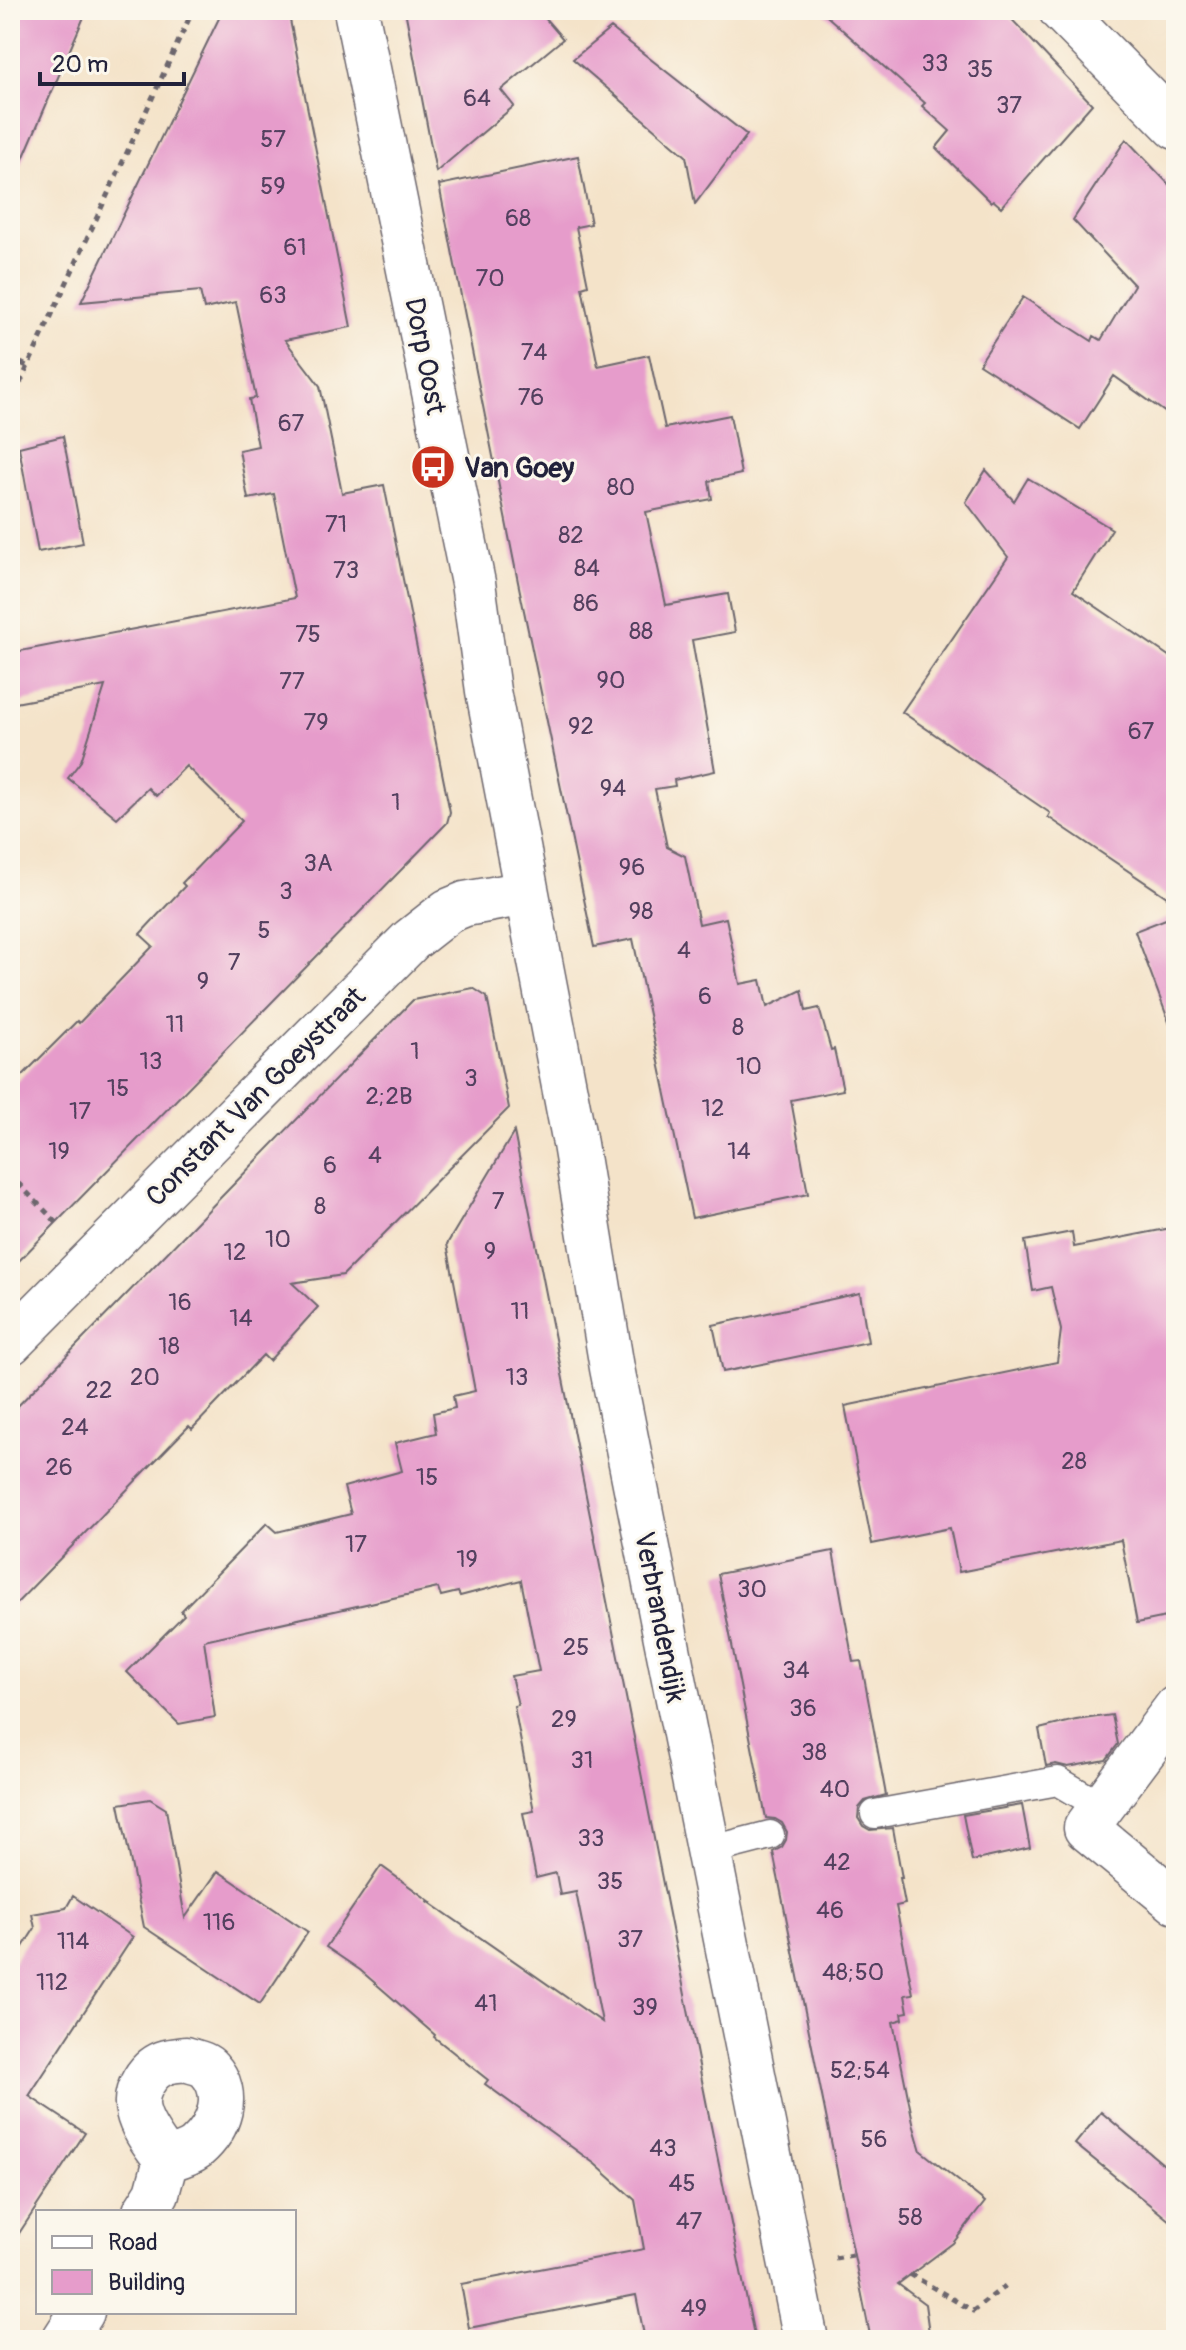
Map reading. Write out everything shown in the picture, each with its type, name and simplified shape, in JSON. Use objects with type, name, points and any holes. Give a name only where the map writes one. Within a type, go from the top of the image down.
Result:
[{"type":"main road","name":"Dorp Oost","points":[[356,10],[473,583],[488,691],[526,893]]},
{"type":"main road","points":[[1061,10],[1176,127]]},
{"type":"main road","name":"Constant Van Goeystraat","points":[[10,1343],[411,940],[448,911],[465,904],[526,893]]},
{"type":"main road","name":"Verbrandendijk","points":[[526,893],[574,1138],[612,1368],[806,2340]]},
{"type":"main road","points":[[1176,1708],[1086,1828],[1176,1902]]},
{"type":"main road","points":[[146,2210],[157,2193],[166,2160]]},
{"type":"main road","points":[[64,2340],[81,2314]]},
{"type":"lane","points":[[875,1814],[1058,1781],[1102,1807]]},
{"type":"lane","points":[[708,1851],[770,1835]]},
{"type":"path","points":[[10,405],[193,10]]},
{"type":"path","points":[[10,358],[27,366]]},
{"type":"path","points":[[10,1175],[93,1259]]},
{"type":"path","points":[[910,2274],[973,2311],[1009,2283]]},
{"type":"building","points":[[18,10],[87,10],[10,189],[10,25]]},
{"type":"building","points":[[223,10],[288,10],[351,327],[285,340],[320,386],[342,493],[384,485],[450,812],[447,823],[10,1270],[10,1088],[77,1021],[79,1023],[153,946],[140,934],[185,886],[182,883],[242,821],[186,766],[156,796],[148,788],[117,818],[68,778],[81,761],[105,686],[10,704],[10,653],[295,598],[274,494],[248,499],[239,450],[258,446],[249,399],[256,398],[236,302],[204,309],[200,291],[81,302]]},
{"type":"building","points":[[405,10],[538,10],[563,39],[501,90],[514,106],[436,172]]},
{"type":"building","points":[[820,10],[1003,10],[1092,104],[1001,207],[993,200],[991,202],[936,148],[950,131],[922,106],[925,103]]},
{"type":"building","points":[[611,28],[747,135],[695,204],[686,156],[573,59]]},
{"type":"building","points":[[1126,139],[1176,192],[1176,420],[1114,376],[1080,429],[979,364],[1023,297],[1092,341],[1094,336],[1101,340],[1134,285],[1073,220]]},
{"type":"building","points":[[578,156],[591,224],[576,227],[588,285],[582,287],[598,366],[649,355],[665,428],[730,415],[741,474],[709,481],[712,499],[646,512],[666,605],[728,594],[735,632],[692,640],[715,771],[674,780],[675,786],[655,789],[667,847],[685,856],[699,924],[726,918],[740,984],[761,980],[767,1007],[802,990],[806,1011],[819,1008],[831,1050],[834,1049],[843,1090],[791,1100],[808,1194],[692,1218],[633,939],[594,947],[439,185]]},
{"type":"building","points":[[63,436],[83,543],[38,552],[19,447]]},
{"type":"building","points":[[986,470],[1014,501],[1028,478],[1112,529],[1073,591],[1176,661],[1176,903],[1048,817],[1050,813],[902,712],[1008,557],[966,502]]},
{"type":"building","points":[[1176,915],[1176,1029],[1172,1030],[1135,931]]},
{"type":"building","points":[[473,988],[487,997],[509,1108],[343,1275],[292,1283],[318,1307],[269,1361],[263,1355],[192,1429],[189,1426],[10,1610],[10,1414],[413,1000]]},
{"type":"building","points":[[514,1132],[755,2340],[645,2340],[636,2295],[469,2328],[461,2284],[644,2249],[635,2200],[595,2164],[485,2084],[488,2080],[434,2037],[360,1970],[326,1947],[381,1866],[602,2022],[576,1892],[560,1895],[556,1873],[536,1878],[523,1813],[534,1811],[511,1676],[539,1671],[521,1580],[460,1596],[458,1592],[441,1596],[438,1588],[204,1640],[215,1717],[179,1724],[127,1672],[184,1615],[181,1611],[267,1523],[277,1532],[351,1514],[344,1487],[402,1471],[395,1443],[436,1433],[433,1413],[455,1408],[453,1396],[475,1391],[447,1244]]},
{"type":"building","points":[[1176,1227],[1176,1615],[1137,1623],[1121,1540],[959,1572],[950,1528],[872,1544],[845,1406],[1057,1362],[1061,1330],[1051,1287],[1033,1291],[1025,1241],[1072,1232],[1074,1247]]},
{"type":"building","points":[[860,1293],[868,1342],[723,1372],[713,1325]]},
{"type":"building","points":[[833,1551],[853,1662],[861,1661],[886,1795],[865,1801],[859,1808],[858,1818],[870,1830],[893,1828],[902,1878],[905,1904],[896,1906],[913,1994],[905,1995],[908,2012],[902,2013],[903,2019],[893,2022],[914,2127],[921,2151],[985,2202],[953,2243],[898,2284],[925,2304],[930,2340],[871,2340],[773,1852],[782,1847],[787,1832],[782,1823],[766,1818],[718,1574]]},
{"type":"building","points":[[1112,1715],[1118,1744],[1106,1760],[1068,1767],[1056,1764],[1046,1766],[1039,1729]]},
{"type":"building","points":[[150,1799],[166,1809],[185,1918],[218,1871],[308,1932],[260,2004],[144,1927],[119,1804]]},
{"type":"building","points":[[1022,1805],[1030,1848],[972,1861],[963,1815]]},
{"type":"building","points":[[73,1896],[133,1937],[29,2096],[85,2133],[10,2247],[10,1967],[35,1928],[32,1914],[66,1908]]},
{"type":"building","points":[[1101,2112],[1176,2175],[1176,2226],[1075,2144]]},
{"type":"place","name":"Van Goey","points":[[433,467]]}]
